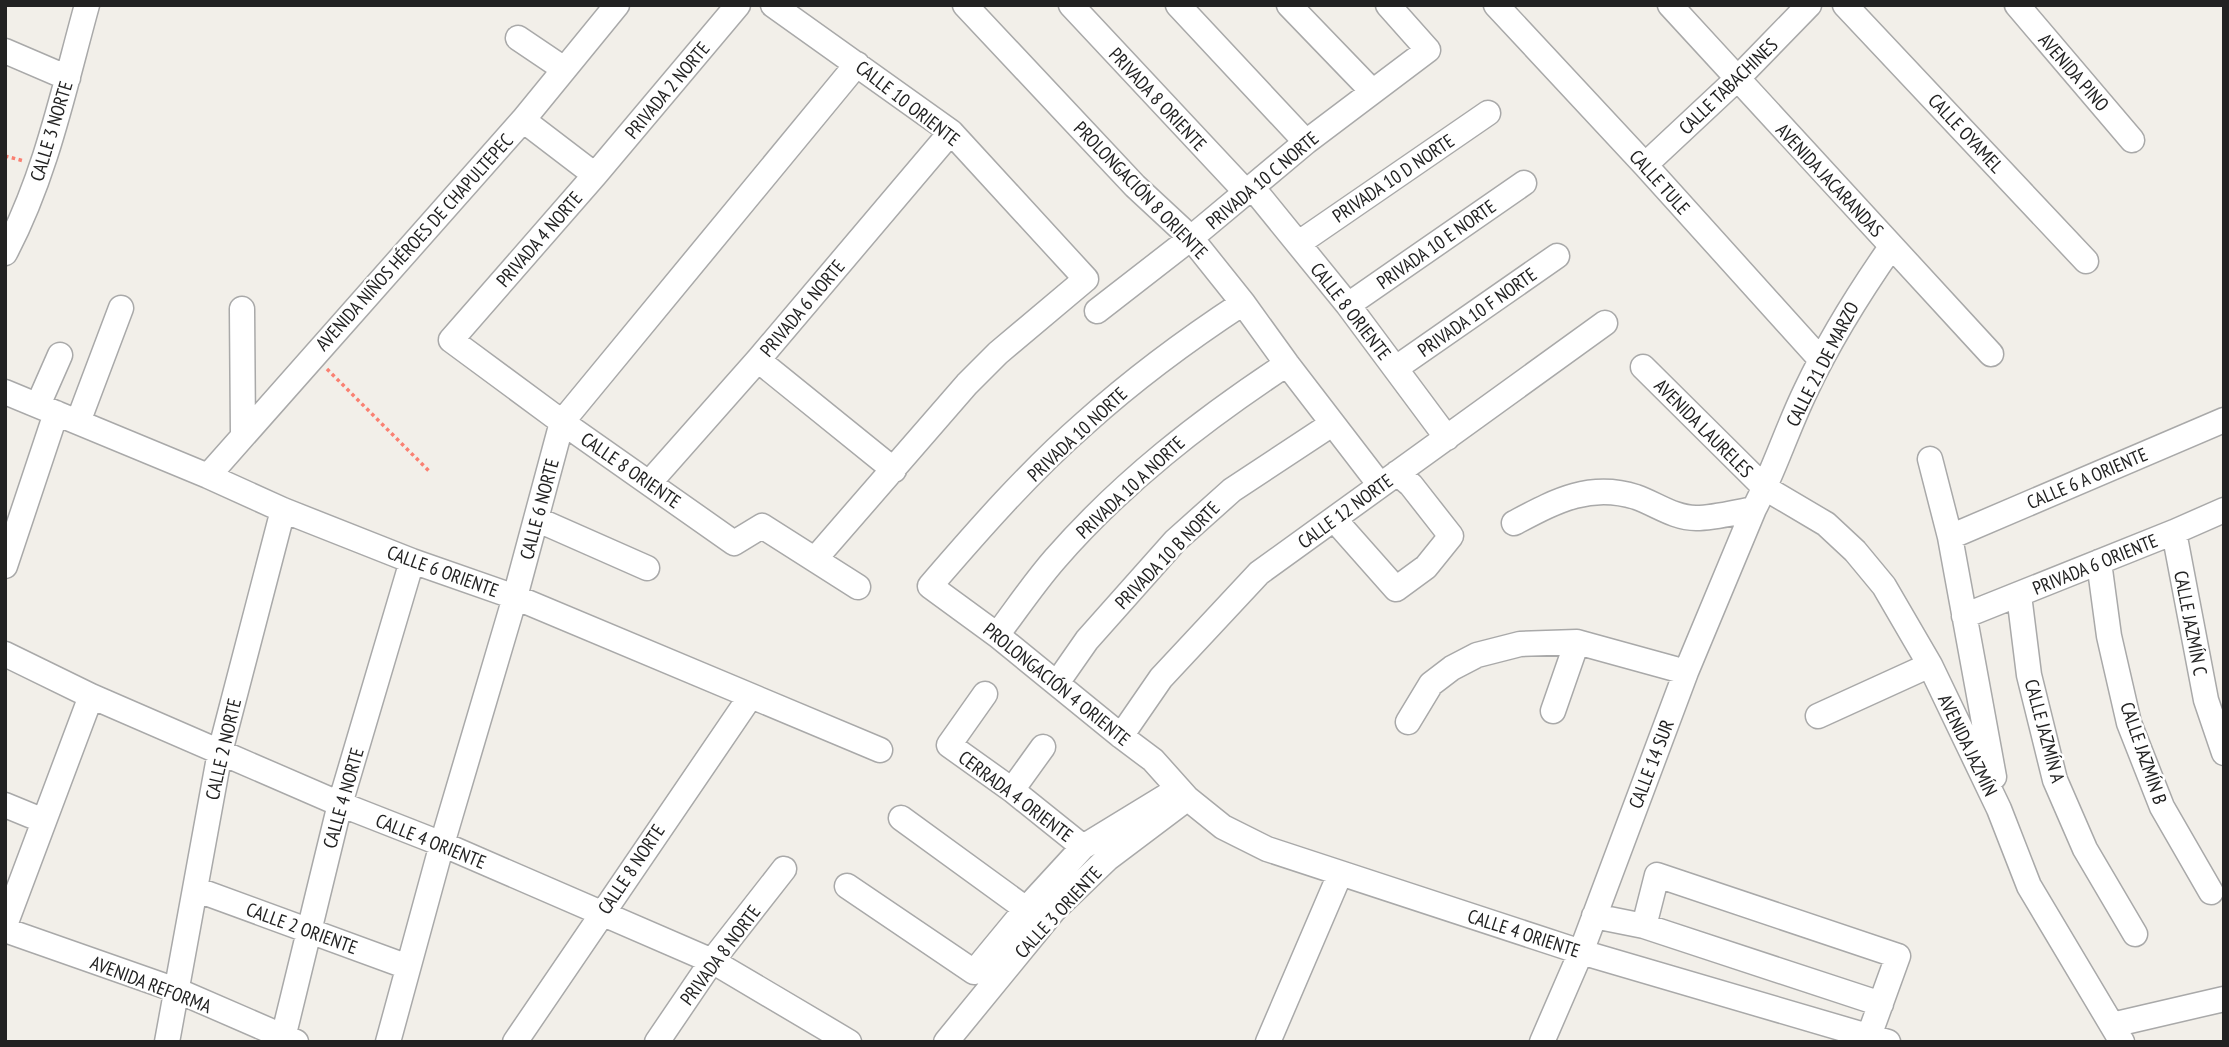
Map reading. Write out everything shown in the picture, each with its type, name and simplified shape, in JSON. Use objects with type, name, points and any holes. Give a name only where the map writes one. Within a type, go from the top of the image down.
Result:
[{"type":"street","name":"CALLE 3 NORTE","points":[[5,253],[29,202],[68,78],[87,5]]},
{"type":"street","name":"AVENIDA NIÑOS HÉROES DE CHAPULTEPEC","points":[[208,476],[523,120],[617,5]]},
{"type":"street","name":"PRIVADA 2 NORTE","points":[[595,175],[738,5]]},
{"type":"street","name":"PROLONGACIÓN 8 ORIENTE","points":[[965,5],[1135,186],[1192,238],[1332,424],[1389,479],[1411,485],[1451,536],[1426,567],[1396,589],[1334,519]]},
{"type":"street","name":"PRIVADA 8 ORIENTE","points":[[1071,5],[1249,189]]},
{"type":"street","points":[[1178,5],[1307,142]]},
{"type":"street","points":[[1289,5],[1372,91]]},
{"type":"street","name":"PRIVADA 10 C NORTE","points":[[1097,312],[1192,238],[1307,142],[1427,50],[1388,5]]},
{"type":"street","name":"CALLE TULE","points":[[1496,5],[1821,360]]},
{"type":"street","name":"AVENIDA JACARANDAS","points":[[1670,5],[1991,354]]},
{"type":"street","name":"CALLE TABACHINES","points":[[1645,165],[1737,79],[1809,5]]},
{"type":"street","name":"CALLE OYAMEL","points":[[1845,5],[2086,261]]},
{"type":"street","name":"AVENIDA PINO","points":[[2017,5],[2132,140]]},
{"type":"street","name":"CALLE 10 ORIENTE","points":[[783,8],[951,132],[1086,279],[998,353],[967,384],[894,470]]},
{"type":"street","points":[[518,38],[564,69]]},
{"type":"street","points":[[5,51],[68,78]]},
{"type":"street","name":"CALLE 6 NORTE","points":[[388,1042],[562,422],[857,64]]},
{"type":"street","name":"PRIVADA 10 D NORTE","points":[[1299,243],[1488,113]]},
{"type":"street","name":"PRIVADA 4 NORTE","points":[[451,340],[595,175],[523,120]]},
{"type":"street","name":"PRIVADA 6 NORTE","points":[[650,482],[758,360],[951,132]]},
{"type":"street","name":"PRIVADA 10 E NORTE","points":[[1348,305],[1524,183]]},
{"type":"street","name":"CALLE 8 ORIENTE","points":[[1249,189],[1299,243],[1447,438]]},
{"type":"street","name":"CALLE 21 DE MARZO","points":[[1760,498],[1821,360],[1857,295],[1891,247]]},
{"type":"street","name":"PRIVADA 10 F NORTE","points":[[1396,368],[1557,256]]},
{"type":"street","name":"PRIVADA 10 NORTE","points":[[930,586],[998,508],[1084,424],[1155,364],[1243,303]]},
{"type":"street","points":[[5,566],[57,414],[121,308]]},
{"type":"street","points":[[243,309],[243,435]]},
{"type":"street","name":"CALLE 12 NORTE","points":[[1121,736],[1161,678],[1259,573],[1605,323]]},
{"type":"street","name":"CALLE 8 ORIENTE","points":[[451,340],[734,543],[762,526],[858,587]]},
{"type":"street","points":[[57,414],[60,355]]},
{"type":"street","points":[[758,360],[894,470],[815,559]]},
{"type":"street","name":"PRIVADA 10 A NORTE","points":[[997,635],[1054,560],[1125,488],[1201,423],[1287,365]]},
{"type":"street","name":"AVENIDA LAURELES","points":[[1643,367],[1760,498]]},
{"type":"street","name":"CALLE 6 ORIENTE","points":[[5,392],[283,510],[412,561],[515,597],[880,750]]},
{"type":"street","name":"CALLE 6 A ORIENTE","points":[[1950,537],[2224,420]]},
{"type":"street","name":"PRIVADA 10 B NORTE","points":[[1057,684],[1087,640],[1175,541],[1232,490],[1332,424]]},
{"type":"street","points":[[1930,459],[1950,537],[1999,808]]},
{"type":"street","points":[[1514,523],[1556,501],[1597,490],[1634,496],[1676,515],[1696,518],[1760,498]]},
{"type":"street","name":"AVENIDA JAZMÍN","points":[[1760,498],[1826,524],[1855,551],[1884,586],[1930,665],[1999,808],[2029,886],[2117,1033]]},
{"type":"street","name":"CALLE 14 SUR","points":[[1542,1042],[1581,952],[1686,672],[1760,498]]},
{"type":"street","name":"CALLE 2 NORTE","points":[[167,1042],[220,752],[283,510]]},
{"type":"street","name":"PRIVADA 6 ORIENTE","points":[[1964,616],[2224,510]]},
{"type":"street","points":[[536,519],[647,568]]},
{"type":"street","name":"CALLE JAZMÍN C","points":[[2174,532],[2206,700],[2224,753]]},
{"type":"street","name":"CALLE 4 NORTE","points":[[287,1040],[308,930],[340,804],[412,561]]},
{"type":"street","name":"CALLE JAZMÍN B","points":[[2099,562],[2109,636],[2129,723],[2162,807],[2211,892]]},
{"type":"street","name":"PROLONGACIÓN 4 ORIENTE","points":[[930,586],[997,635],[1153,760],[1182,794]]},
{"type":"street","name":"CALLE JAZMÍN A","points":[[2019,595],[2029,675],[2055,780],[2085,849],[2135,934]]},
{"type":"street","points":[[1408,722],[1431,684],[1452,668],[1477,655],[1520,644],[1577,642],[1686,672]]},
{"type":"street","points":[[1553,711],[1577,642]]},
{"type":"street","name":"CALLE 4 ORIENTE","points":[[5,654],[91,696],[712,961],[849,1042]]},
{"type":"street","points":[[1818,716],[1930,665]]},
{"type":"street","name":"CERRADA 4 ORIENTE","points":[[985,694],[949,746],[1012,790],[1083,846]]},
{"type":"street","points":[[5,925],[91,696]]},
{"type":"street","name":"CALLE 8 NORTE","points":[[515,1042],[750,696]]},
{"type":"street","points":[[1012,790],[1043,747]]},
{"type":"street","points":[[847,886],[974,972],[1083,846],[1182,794]]},
{"type":"street","name":"CALLE 4 ORIENTE","points":[[1182,794],[1223,827],[1267,849],[1581,952],[1861,1037]]},
{"type":"street","name":"CALLE 3 ORIENTE","points":[[946,1042],[1054,910],[1107,859],[1182,794]]},
{"type":"street","points":[[5,805],[44,821]]},
{"type":"street","points":[[901,818],[1026,909]]},
{"type":"street","name":"PRIVADA 8 NORTE","points":[[657,1042],[712,961],[784,869]]},
{"type":"street","points":[[1268,1042],[1340,874]]},
{"type":"street","points":[[1644,926],[1657,875],[1898,956],[1881,1004],[1861,1037]]},
{"type":"street","name":"CALLE 2 ORIENTE","points":[[195,889],[408,967]]},
{"type":"street","points":[[1594,916],[1644,926],[1881,1004]]},
{"type":"street","name":"AVENIDA REFORMA","points":[[5,930],[176,990],[287,1040]]},
{"type":"street","points":[[2117,1033],[2224,999]]},
{"type":"path","points":[[314,355],[429,471]]}]
